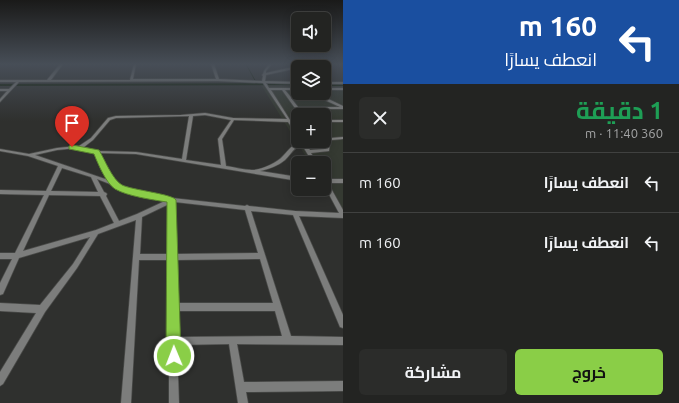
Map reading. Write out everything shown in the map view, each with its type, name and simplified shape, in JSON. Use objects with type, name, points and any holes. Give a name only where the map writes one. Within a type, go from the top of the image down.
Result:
[{"type":"street","points":[[0,101],[16,83]]},
{"type":"street","points":[[245,83],[291,89]]},
{"type":"street","points":[[266,85],[291,83]]},
{"type":"street","points":[[331,83],[343,83]]},
{"type":"street","points":[[266,85],[290,121]]},
{"type":"street","points":[[283,89],[297,108],[343,107]]},
{"type":"street","points":[[331,89],[343,89]]},
{"type":"street","points":[[0,90],[10,90]]},
{"type":"street","points":[[328,100],[343,107]]},
{"type":"street","points":[[80,148],[92,139],[111,118],[191,116],[205,114],[233,120],[290,121]]},
{"type":"street","points":[[184,160],[191,116]]},
{"type":"street","points":[[224,166],[220,139],[233,120]]},
{"type":"street","points":[[331,121],[343,121]]},
{"type":"street","points":[[308,152],[327,150],[328,141],[331,139],[343,138]]},
{"type":"street","points":[[29,156],[57,149],[80,148],[97,152],[136,153],[291,178]]},
{"type":"street","points":[[253,172],[277,164],[293,148]]},
{"type":"street","points":[[306,148],[310,156]]},
{"type":"street","points":[[0,157],[2,151],[29,156],[93,176],[143,195],[172,200],[295,213],[343,216]]},
{"type":"street","points":[[97,152],[105,170],[118,186]]},
{"type":"street","points":[[0,291],[49,192],[60,166]]},
{"type":"street","points":[[93,176],[104,194],[118,224]]},
{"type":"street","points":[[331,181],[343,181]]},
{"type":"street","points":[[0,192],[104,194]]},
{"type":"street","points":[[331,194],[343,216]]},
{"type":"street","points":[[0,256],[17,256],[96,232],[139,216],[172,200]]},
{"type":"street","points":[[172,200],[174,403]]},
{"type":"street","points":[[247,207],[288,341]]},
{"type":"street","points":[[295,213],[343,324]]},
{"type":"street","points":[[126,403],[139,216]]},
{"type":"street","points":[[0,381],[42,309],[72,271],[96,232]]},
{"type":"street","points":[[137,257],[262,256]]},
{"type":"street","points":[[0,307],[42,309]]},
{"type":"street","points":[[172,307],[278,307]]},
{"type":"street","points":[[232,340],[242,403]]},
{"type":"street","points":[[173,341],[343,341]]},
{"type":"street","points":[[240,387],[343,386]]},
{"type":"shaded area","points":[[261,85],[291,86],[291,100],[331,100],[331,86],[343,86],[343,216],[330,196],[331,156],[306,156],[301,148],[331,148],[331,108],[291,108],[291,133]]},
{"type":"waterway","points":[[0,85],[291,84]]},
{"type":"waterway","points":[[331,85],[343,85]]},
{"type":"route","points":[[72,147],[97,152],[105,170],[118,186],[143,195],[172,200],[172,307],[174,356]]}]
